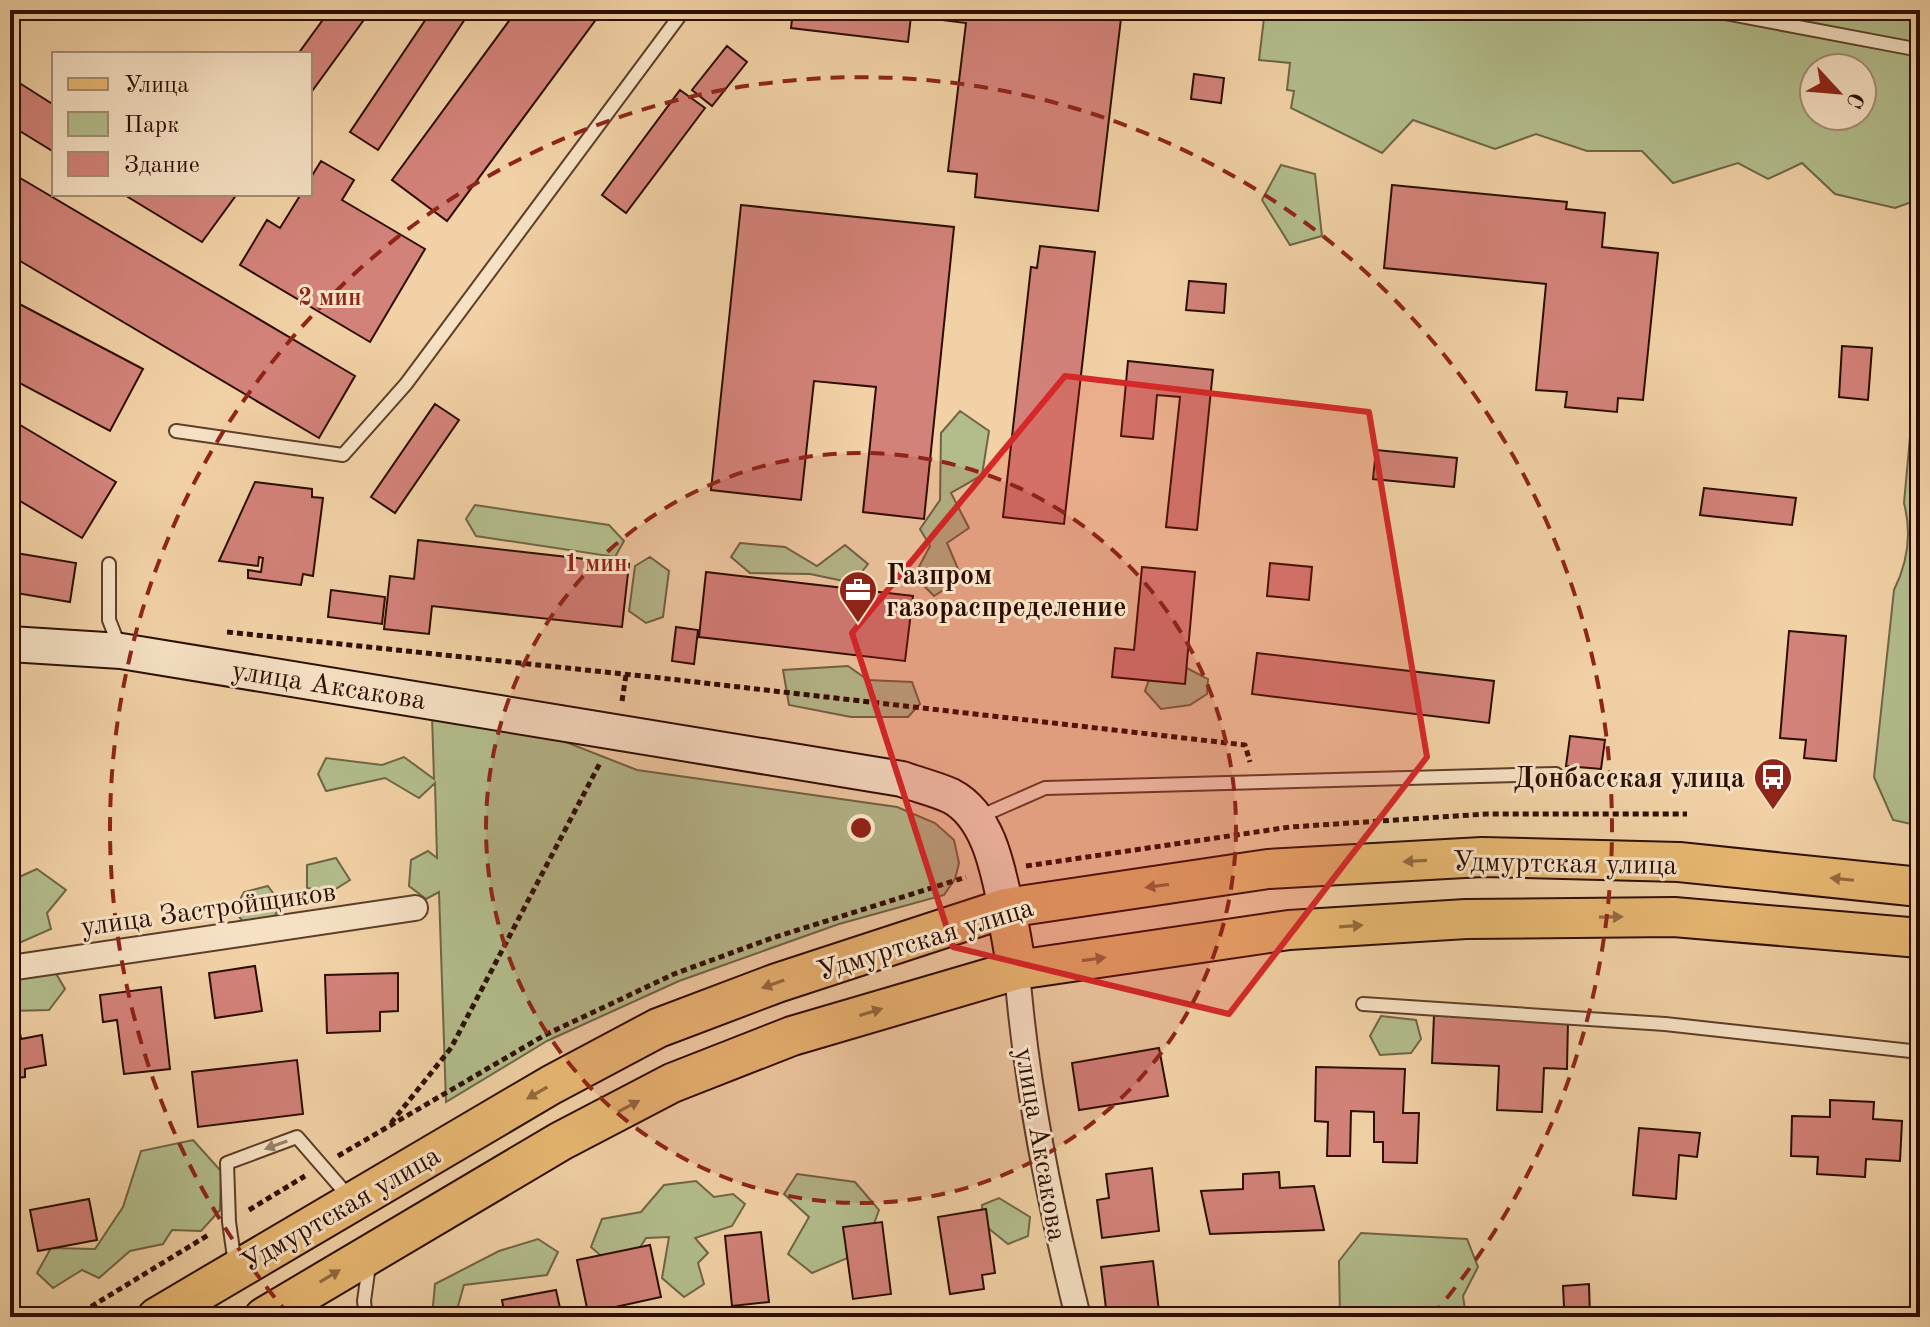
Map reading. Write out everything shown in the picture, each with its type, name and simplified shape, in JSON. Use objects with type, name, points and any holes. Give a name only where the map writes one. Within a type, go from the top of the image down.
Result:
[{"type":"main road","name":"Удмуртская улица","points":[[157,1317],[551,1085],[658,1028],[777,983],[1006,908],[1268,869],[1482,857],[1679,862],[1920,887]]},
{"type":"main road","points":[[1006,908],[1017,970]]},
{"type":"main road","name":"Удмуртская улица","points":[[264,1317],[561,1141],[672,1083],[792,1036],[1017,970],[1289,930],[1466,919],[1674,917],[1920,938]]},
{"type":"street","name":"улица Аксакова","points":[[10,644],[121,651],[902,779],[953,797],[976,818]]},
{"type":"street","points":[[976,818],[995,859],[1006,908]]},
{"type":"street","name":"улица Застройщиков","points":[[10,968],[415,908]]},
{"type":"street","name":"улица Аксакова","points":[[1017,970],[1025,1052],[1058,1234],[1078,1317]]},
{"type":"lane","points":[[176,431],[343,455],[406,384],[684,10]]},
{"type":"lane","points":[[1709,10],[1920,50]]},
{"type":"lane","points":[[109,564],[109,620],[121,651]]},
{"type":"lane","points":[[976,818],[1045,788],[1556,774]]},
{"type":"lane","points":[[1363,1004],[1665,1024],[1920,1052]]},
{"type":"lane","points":[[235,1269],[229,1222],[227,1163],[297,1137],[352,1201]]},
{"type":"lane","points":[[366,1317],[364,1301],[370,1252]]},
{"type":"path","points":[[218,631],[1245,745],[1256,782]]},
{"type":"path","points":[[387,1127],[451,1048],[632,733],[626,675]]},
{"type":"path","points":[[10,1310],[14,1317]]},
{"type":"highlighted area","points":[[1065,376],[1369,412],[1427,757],[1229,1014],[953,947],[852,633]]},
{"type":"green space","points":[[1203,10],[1920,10],[1920,199],[1895,208],[1835,194],[1802,163],[1768,179],[1738,163],[1673,183],[1642,151],[1587,151],[1536,134],[1495,149],[1413,120],[1382,153],[1291,108],[1294,91],[1287,90],[1290,63],[1259,60],[1264,18]]},
{"type":"green space","points":[[1281,165],[1315,174],[1322,236],[1290,245],[1262,200]]},
{"type":"green space","points":[[1920,327],[1920,826],[1893,820],[1874,777],[1894,590],[1907,548],[1908,526],[1904,503]]},
{"type":"green space","points":[[960,411],[989,431],[982,475],[951,493],[969,528],[947,543],[962,578],[934,596],[914,576],[930,546],[920,529],[940,500],[941,433]]},
{"type":"green space","points":[[475,505],[609,525],[624,541],[615,557],[476,536],[466,519]]},
{"type":"green space","points":[[740,543],[785,547],[817,566],[845,545],[868,564],[853,583],[810,574],[750,573],[731,557]]},
{"type":"green space","points":[[650,557],[669,571],[663,617],[646,623],[629,611],[635,566]]},
{"type":"green space","points":[[1177,663],[1208,679],[1207,694],[1190,705],[1161,709],[1145,691],[1152,671]]},
{"type":"green space","points":[[848,666],[868,680],[912,682],[920,704],[908,717],[851,717],[789,705],[783,670]]},
{"type":"green space","points":[[432,716],[553,737],[637,770],[897,807],[935,823],[954,840],[959,863],[955,879],[944,895],[839,924],[679,981],[547,1041],[446,1102],[439,892],[426,899],[409,886],[411,860],[428,851],[437,858],[435,783],[419,798],[385,778],[326,791],[318,774],[326,758],[382,765],[404,757],[434,779]]},
{"type":"green space","points":[[336,858],[350,880],[331,892],[307,888],[307,865]]},
{"type":"green space","points":[[37,869],[66,890],[47,913],[51,929],[10,947],[10,881]]},
{"type":"green space","points":[[268,886],[281,904],[272,921],[248,927],[234,911],[244,892]]},
{"type":"green space","points":[[54,970],[65,989],[49,1010],[10,1011],[10,975]]},
{"type":"green space","points":[[1381,1016],[1416,1020],[1421,1039],[1411,1053],[1380,1055],[1370,1036]]},
{"type":"green space","points":[[193,1140],[221,1171],[220,1210],[201,1231],[172,1230],[163,1244],[130,1251],[99,1278],[82,1270],[53,1288],[37,1273],[51,1248],[95,1249],[123,1207],[141,1151]]},
{"type":"green space","points":[[797,1174],[855,1182],[879,1210],[864,1251],[812,1273],[788,1254],[809,1217],[784,1194]]},
{"type":"green space","points":[[696,1181],[714,1197],[733,1194],[745,1204],[732,1226],[695,1238],[708,1253],[698,1263],[704,1284],[684,1297],[662,1278],[669,1237],[646,1238],[634,1257],[608,1262],[591,1247],[602,1219],[641,1212],[664,1185]]},
{"type":"green space","points":[[999,1198],[1030,1217],[1028,1236],[1008,1244],[983,1224],[982,1205]]},
{"type":"green space","points":[[1361,1233],[1467,1239],[1478,1267],[1463,1296],[1466,1317],[1340,1317],[1339,1261]]},
{"type":"green space","points":[[538,1239],[558,1252],[547,1275],[464,1285],[455,1317],[432,1317],[435,1284],[499,1251]]},
{"type":"building","points":[[330,10],[371,10],[312,91],[312,52],[299,52]]},
{"type":"building","points":[[432,10],[471,10],[378,150],[350,132]]},
{"type":"building","points":[[517,10],[603,10],[447,221],[392,180]]},
{"type":"building","points":[[793,10],[1122,10],[1098,211],[975,197],[977,174],[948,171],[966,23],[911,16],[908,42],[791,28]]},
{"type":"building","points":[[727,46],[747,62],[712,106],[692,90]]},
{"type":"building","points":[[1194,74],[1224,78],[1221,103],[1191,99]]},
{"type":"building","points":[[10,77],[52,104],[52,151],[10,125]]},
{"type":"building","points":[[680,90],[705,108],[626,213],[602,195]]},
{"type":"building","points":[[321,161],[354,180],[342,200],[425,249],[370,342],[240,265],[267,220],[280,228],[300,196],[312,196],[312,176]]},
{"type":"building","points":[[10,172],[355,376],[319,438],[10,255]]},
{"type":"building","points":[[1392,185],[1567,202],[1566,209],[1605,213],[1602,247],[1658,253],[1643,400],[1618,398],[1617,412],[1565,407],[1567,392],[1536,390],[1546,284],[1384,268]]},
{"type":"building","points":[[126,196],[236,196],[202,242]]},
{"type":"building","points":[[741,205],[954,227],[924,519],[863,512],[876,387],[814,381],[801,500],[711,490]]},
{"type":"building","points":[[1040,246],[1095,252],[1064,524],[1003,517],[1031,267],[1037,268]]},
{"type":"building","points":[[1189,281],[1226,284],[1224,313],[1186,310]]},
{"type":"building","points":[[10,299],[143,369],[110,431],[10,378]]},
{"type":"building","points":[[1842,346],[1872,348],[1868,400],[1839,397]]},
{"type":"building","points":[[1128,361],[1213,370],[1197,530],[1166,527],[1180,397],[1157,395],[1153,439],[1121,436]]},
{"type":"building","points":[[435,404],[459,420],[395,513],[371,497]]},
{"type":"building","points":[[10,419],[116,482],[82,538],[10,495]]},
{"type":"building","points":[[1376,450],[1457,458],[1454,487],[1373,479]]},
{"type":"building","points":[[255,482],[312,489],[312,497],[323,498],[313,576],[303,574],[301,585],[248,578],[248,570],[261,572],[263,558],[259,557],[258,566],[219,561]]},
{"type":"building","points":[[1704,488],[1796,498],[1792,525],[1700,515]]},
{"type":"building","points":[[418,540],[629,564],[622,627],[432,606],[429,634],[384,629],[390,576],[414,579]]},
{"type":"building","points":[[10,552],[76,563],[70,602],[10,592]]},
{"type":"building","points":[[1270,563],[1312,567],[1309,600],[1267,596]]},
{"type":"building","points":[[1142,567],[1195,572],[1185,684],[1112,677],[1115,648],[1134,650]]},
{"type":"building","points":[[706,572],[913,596],[905,661],[699,637]]},
{"type":"building","points":[[331,590],[385,597],[382,624],[328,617]]},
{"type":"building","points":[[676,627],[698,630],[694,664],[672,661]]},
{"type":"building","points":[[1789,631],[1846,636],[1836,761],[1804,758],[1806,740],[1780,738]]},
{"type":"building","points":[[1257,653],[1494,681],[1489,723],[1252,694]]},
{"type":"building","points":[[1570,736],[1605,740],[1601,769],[1566,766]]},
{"type":"building","points":[[255,966],[262,1011],[215,1018],[209,973]]},
{"type":"building","points":[[398,973],[398,1011],[380,1012],[380,1031],[327,1033],[325,975]]},
{"type":"building","points":[[161,987],[170,1069],[124,1074],[117,1020],[103,1022],[100,995]]},
{"type":"building","points":[[17,1015],[21,1039],[42,1035],[46,1065],[25,1069],[25,1077],[10,1079],[10,1016]]},
{"type":"building","points":[[1434,1015],[1568,1020],[1567,1069],[1544,1068],[1542,1112],[1497,1110],[1499,1066],[1432,1063]]},
{"type":"building","points":[[1159,1048],[1168,1096],[1079,1110],[1072,1063]]},
{"type":"building","points":[[297,1060],[303,1114],[198,1127],[192,1072]]},
{"type":"building","points":[[1316,1067],[1405,1069],[1403,1113],[1419,1113],[1417,1163],[1383,1162],[1383,1142],[1374,1142],[1374,1112],[1351,1111],[1350,1156],[1327,1156],[1328,1122],[1315,1121]]},
{"type":"building","points":[[1830,1100],[1874,1102],[1873,1119],[1902,1121],[1900,1161],[1866,1159],[1865,1177],[1817,1174],[1818,1157],[1791,1156],[1792,1116],[1830,1117]]},
{"type":"building","points":[[1639,1128],[1700,1133],[1697,1157],[1679,1155],[1676,1199],[1633,1195]]},
{"type":"building","points":[[1152,1168],[1159,1231],[1102,1238],[1097,1200],[1109,1198],[1106,1174]]},
{"type":"building","points":[[1279,1172],[1280,1188],[1314,1186],[1324,1230],[1210,1234],[1201,1191],[1243,1189],[1243,1174]]},
{"type":"building","points":[[89,1199],[97,1240],[38,1251],[30,1210]]},
{"type":"building","points":[[986,1209],[995,1273],[982,1275],[984,1289],[950,1294],[938,1217]]},
{"type":"building","points":[[882,1222],[891,1294],[853,1299],[843,1227]]},
{"type":"building","points":[[761,1232],[769,1302],[732,1306],[725,1236]]},
{"type":"building","points":[[650,1245],[661,1297],[588,1313],[577,1260]]},
{"type":"building","points":[[1153,1261],[1159,1311],[1107,1317],[1101,1267]]},
{"type":"building","points":[[1589,1284],[1590,1317],[1520,1317],[1519,1309],[1564,1307],[1563,1286]]},
{"type":"building","points":[[556,1290],[562,1317],[505,1317],[502,1300]]},
{"type":"place","name":"Газпром газораспределение","points":[[858,624]]},
{"type":"place","name":"Донбасская улица","points":[[1773,811]]}]
